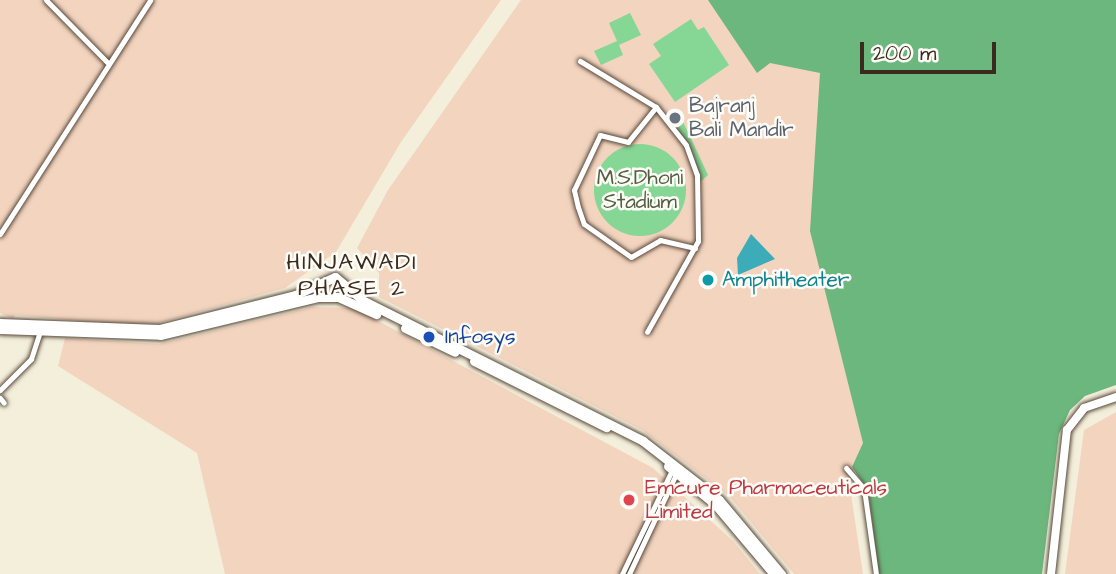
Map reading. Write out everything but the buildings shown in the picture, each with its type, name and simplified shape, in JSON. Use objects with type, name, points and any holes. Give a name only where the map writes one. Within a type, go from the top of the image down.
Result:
[{"type":"main road","points":[[0,323],[145,333],[295,295],[335,277],[343,287],[616,432],[676,468],[719,500],[782,574]]},
{"type":"main road","points":[[323,282],[327,297]]},
{"type":"main road","points":[[338,297],[343,287]]},
{"type":"main road","points":[[0,329],[145,333],[338,297],[452,347]]},
{"type":"main road","points":[[676,468],[715,504],[774,574]]},
{"type":"street","points":[[46,0],[107,62]]},
{"type":"street","points":[[0,234],[107,62],[150,0]]},
{"type":"street","points":[[580,61],[656,107],[686,145],[697,175],[701,204],[695,248],[647,332]]},
{"type":"street","points":[[656,107],[628,142],[600,135],[574,190],[578,207],[584,225],[631,257],[660,240],[695,248]]},
{"type":"street","points":[[0,390],[31,359],[40,332]]},
{"type":"street","points":[[1054,574],[1067,430],[1083,408],[1116,400]]},
{"type":"street","points":[[622,574],[676,468]]},
{"type":"street","points":[[629,574],[676,468]]},
{"type":"street","points":[[846,468],[864,489],[876,574]]},
{"type":"shaded area","points":[[0,0],[501,0],[401,142],[336,252],[285,288],[144,327],[15,315],[13,319],[0,313]]},
{"type":"shaded area","points":[[521,0],[812,0],[866,443],[849,481],[863,574],[794,574],[729,496],[642,430],[379,297],[379,273],[357,248],[388,190]]},
{"type":"shaded area","points":[[313,307],[354,308],[653,468],[733,541],[760,574],[225,574],[197,453],[58,366],[65,338],[159,344]]},
{"type":"shaded area","points":[[1116,412],[1116,574],[1065,574],[1084,430]]},
{"type":"green space","points":[[708,0],[1116,0],[1116,385],[1085,396],[1070,410],[1059,434],[1042,574],[879,574],[868,490],[852,467],[863,443],[810,231],[820,73],[770,63],[757,73]]},
{"type":"green space","points":[[630,13],[641,35],[619,45],[623,55],[601,65],[594,51],[617,41],[609,23]]},
{"type":"green space","points":[[691,19],[698,30],[704,27],[729,65],[675,102],[649,64],[661,56],[653,44]]},
{"type":"green space","points":[[678,111],[708,175],[698,184],[686,147],[667,118]]},
{"type":"green space","name":"M.S.Dhoni Stadium","points":[[640,144],[658,148],[672,158],[682,172],[686,190],[682,208],[672,222],[658,232],[640,236],[622,232],[608,222],[598,208],[594,190],[598,172],[608,158],[622,148]]},
{"type":"water","points":[[751,234],[775,259],[738,275],[737,258]]},
{"type":"place","name":"Bajranj Bali Mandir","points":[[675,118]]},
{"type":"place","name":"Amphitheater","points":[[708,280]]},
{"type":"place","name":"Infosys","points":[[429,337]]},
{"type":"place","name":"Emcure Pharmaceuticals Limited","points":[[629,500]]},
{"type":"district","name":"HINJAWADI PHASE 2","points":[[352,275]]}]
